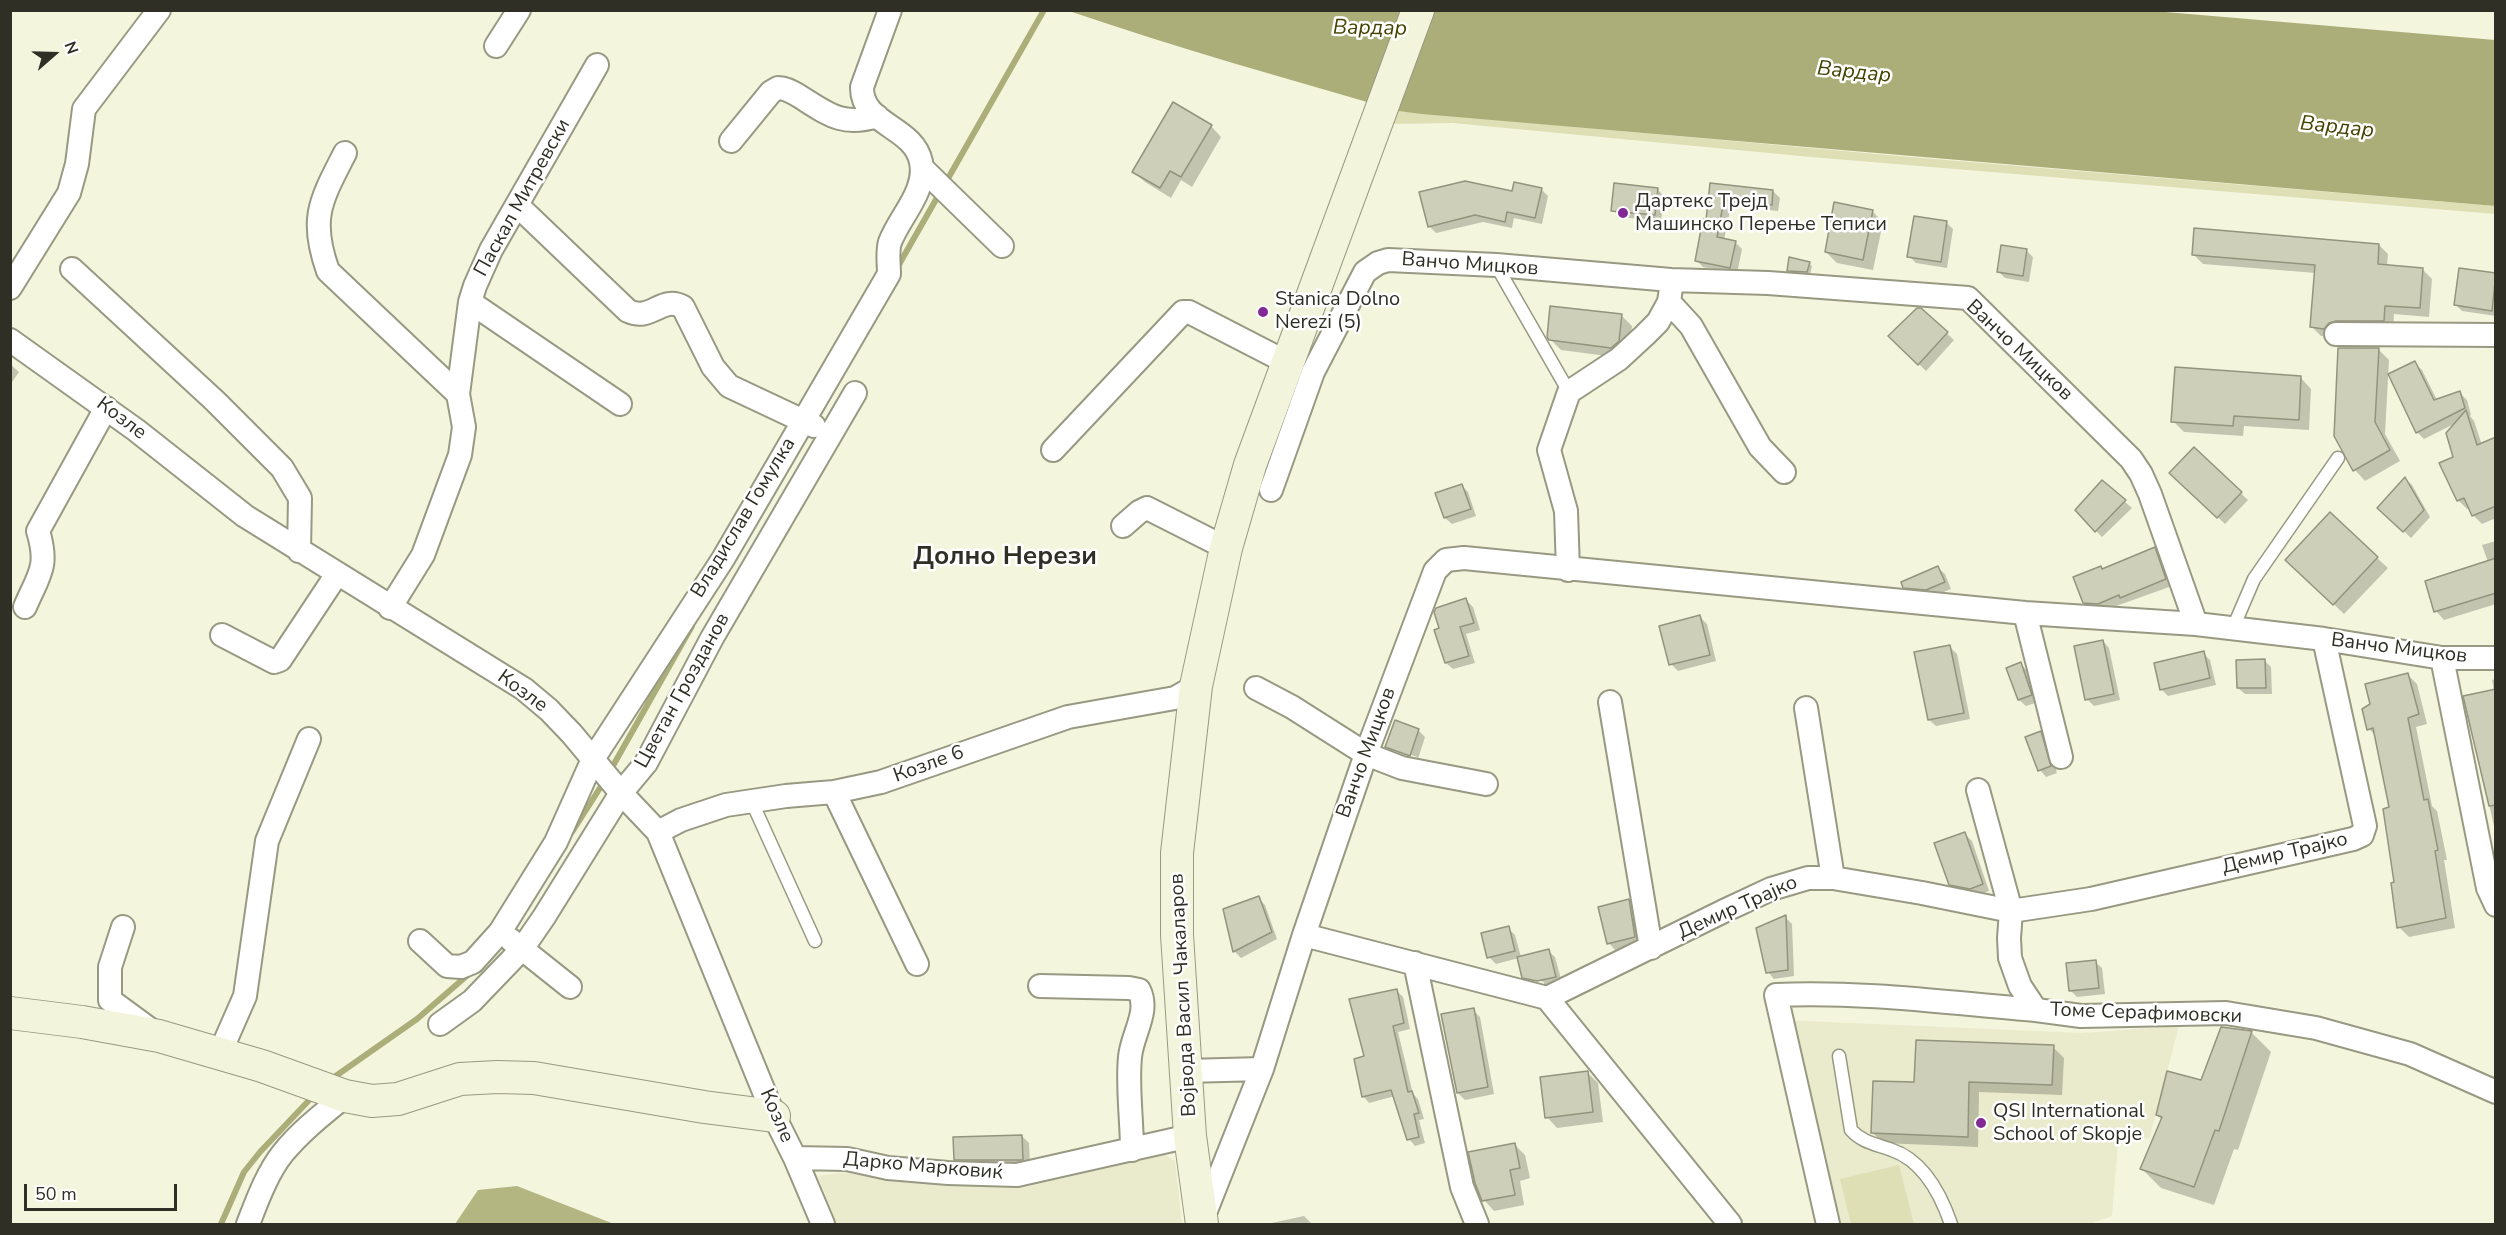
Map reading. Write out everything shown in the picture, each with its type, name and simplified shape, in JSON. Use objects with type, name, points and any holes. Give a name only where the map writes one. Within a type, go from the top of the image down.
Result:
[{"type":"street","points":[[10,288],[69,193],[77,164],[84,110],[159,10]]},
{"type":"street","points":[[496,46],[519,10]]},
{"type":"street","points":[[890,10],[862,87],[865,107],[898,131],[916,149],[938,182],[1002,246]]},
{"type":"street","name":"Војвода Васил Чакаларов","points":[[1201,1223],[1190,1136],[1179,990],[1177,853],[1196,686],[1226,548],[1250,465],[1418,10]]},
{"type":"street","name":"Паскал Митревски","points":[[390,608],[423,555],[459,455],[464,427],[458,394],[470,302],[491,250],[597,65]]},
{"type":"street","points":[[731,141],[771,92],[778,88],[791,91],[837,120],[860,122],[877,116]]},
{"type":"street","points":[[345,153],[321,199],[317,229],[328,271],[458,394]]},
{"type":"street","name":"Владислав Гомулка","points":[[420,940],[447,966],[461,967],[482,954],[500,932],[556,842],[593,759],[758,500],[802,419],[889,274],[889,244],[921,185],[938,182]]},
{"type":"street","points":[[517,206],[628,311],[636,315],[645,315],[667,303],[676,303],[683,307],[713,367],[729,386],[802,419],[831,435]]},
{"type":"street","name":"Ванчо Мицков","points":[[1271,490],[1313,372],[1365,272],[1378,262],[1388,260],[1496,265],[1670,291],[1768,283],[1968,298],[2131,459],[2150,494],[2196,624]]},
{"type":"street","points":[[72,269],[214,401],[282,468],[300,498],[299,551]]},
{"type":"street","points":[[1569,570],[1566,511],[1548,450],[1569,392],[1619,358],[1658,322],[1670,291]]},
{"type":"street","points":[[1670,291],[1760,447],[1784,472]]},
{"type":"street","points":[[470,302],[620,404]]},
{"type":"street","points":[[1053,450],[1183,312],[1191,313],[1288,363]]},
{"type":"street","points":[[2336,334],[2496,335]]},
{"type":"street","name":"Козле","points":[[10,340],[106,408],[245,516],[524,689],[549,710],[658,832],[774,1116],[823,1224]]},
{"type":"street","name":"Цветан Грозданов","points":[[440,1024],[472,1000],[522,949],[621,793],[646,763],[712,638],[855,393]]},
{"type":"street","points":[[25,607],[43,565],[44,552],[38,531],[106,408]]},
{"type":"street","points":[[1123,526],[1147,508],[1226,548]]},
{"type":"street","name":"Ванчо Мицков","points":[[1201,1223],[1262,1069],[1304,935],[1366,754],[1435,571],[1440,564],[1455,558],[1464,558],[2025,613],[2196,624],[2324,639],[2442,658],[2496,658]]},
{"type":"street","points":[[222,635],[274,662],[280,660],[337,574]]},
{"type":"street","points":[[2025,613],[2061,757]]},
{"type":"street","points":[[682,622],[712,638]]},
{"type":"street","name":"Демир Трајко","points":[[1547,998],[1771,889],[1808,878],[1833,878],[2011,911],[2091,899],[2362,835],[2365,826],[2324,639]]},
{"type":"street","points":[[2442,658],[2487,888],[2496,905]]},
{"type":"street","name":"Козле 6","points":[[658,832],[704,811],[752,800],[834,792],[889,780],[1068,717],[1175,698],[1196,686]]},
{"type":"street","points":[[1256,688],[1292,707],[1366,754],[1402,768],[1486,784]]},
{"type":"street","points":[[1610,702],[1651,948]]},
{"type":"street","points":[[1806,708],[1833,878]]},
{"type":"street","points":[[220,1053],[245,996],[267,841],[309,740]]},
{"type":"street","points":[[1978,790],[2011,911]]},
{"type":"street","points":[[834,792],[917,964]]},
{"type":"street","name":"Томе Серафимовски","points":[[2011,911],[2008,938],[2010,958],[2020,986],[2036,1010]]},
{"type":"street","points":[[123,927],[110,967],[110,1000],[159,1036]]},
{"type":"street","points":[[500,932],[570,987]]},
{"type":"street","points":[[1304,935],[1547,998],[1730,1224]]},
{"type":"street","points":[[1415,963],[1462,1187],[1477,1224]]},
{"type":"street","points":[[1040,986],[1139,990],[1143,998],[1143,1010],[1130,1057],[1132,1150]]},
{"type":"street","name":"Томе Серафимовски","points":[[1828,1224],[1776,994],[1804,993],[1911,999],[2081,1016],[2226,1013],[2316,1028],[2410,1054],[2496,1092]]},
{"type":"street","points":[[10,1013],[82,1022],[159,1036],[262,1066],[345,1096],[372,1101],[398,1099],[460,1079],[534,1078],[704,1107],[774,1116]]},
{"type":"street","points":[[1186,1071],[1262,1069]]},
{"type":"street","points":[[248,1224],[257,1198],[281,1155],[306,1128],[345,1096]]},
{"type":"street","name":"Дарко Марковиќ","points":[[795,1158],[847,1160],[888,1168],[1017,1175],[1190,1136]]},
{"type":"lane","points":[[1496,265],[1569,392]]},
{"type":"lane","points":[[2233,628],[2254,579],[2338,458]]},
{"type":"lane","points":[[752,800],[815,941]]},
{"type":"lane","points":[[1839,1056],[1851,1130],[1859,1139],[1903,1155],[1921,1169],[1937,1191],[1951,1224]]},
{"type":"shaded area","points":[[1398,111],[2495,206],[2495,214],[1811,157],[1453,123],[1393,124]]},
{"type":"shaded area","name":"QSI International School of Skopje","points":[[1782,1020],[2082,1033],[2179,1026],[2149,1139],[2119,1132],[2112,1216],[2089,1224],[1833,1224]]},
{"type":"shaded area","points":[[1164,1154],[1175,1161],[1182,1224],[837,1224],[818,1176],[845,1172],[894,1179],[1016,1184],[1061,1179]]},
{"type":"shaded area","points":[[1899,1165],[1914,1224],[1851,1224],[1840,1179]]},
{"type":"shaded area","points":[[517,1186],[614,1224],[455,1224],[478,1190]]},
{"type":"water","name":"Вардар","points":[[2142,10],[2495,40],[2495,206],[1398,111],[1069,11]]},
{"type":"building","points":[[1173,102],[1212,125],[1181,177],[1170,171],[1160,188],[1132,172]]},
{"type":"building","points":[[1465,181],[1512,191],[1514,182],[1542,188],[1535,218],[1507,212],[1505,222],[1475,215],[1428,227],[1419,192]]},
{"type":"building","points":[[1614,183],[1658,188],[1655,215],[1611,211]]},
{"type":"building","points":[[1710,183],[1773,190],[1772,205],[1724,200],[1717,237],[1736,241],[1730,268],[1695,261],[1703,219],[1706,220]]},
{"type":"building","points":[[1834,202],[1873,210],[1863,260],[1825,252]]},
{"type":"building","points":[[1914,216],[1947,221],[1941,262],[1907,257]]},
{"type":"building","points":[[2194,228],[2379,244],[2378,264],[2423,268],[2420,308],[2385,306],[2384,321],[2336,321],[2329,323],[2324,329],[2310,327],[2315,265],[2192,255]]},
{"type":"building","points":[[2001,245],[2027,249],[2023,276],[1997,272]]},
{"type":"building","points":[[1789,257],[1810,262],[1807,272],[1787,271]]},
{"type":"building","points":[[2459,268],[2496,273],[2492,311],[2454,305]]},
{"type":"building","points":[[1550,306],[1622,314],[1619,341],[1611,348],[1549,340],[1547,337]]},
{"type":"building","points":[[1917,308],[1921,308],[1948,332],[1918,365],[1888,336]]},
{"type":"building","points":[[2338,348],[2379,348],[2375,422],[2390,450],[2353,471],[2334,436]]},
{"type":"building","points":[[2415,361],[2434,400],[2460,391],[2465,408],[2416,433],[2388,374]]},
{"type":"building","points":[[2175,367],[2301,376],[2299,420],[2234,416],[2233,426],[2171,422]]},
{"type":"building","points":[[2466,410],[2477,445],[2496,437],[2496,506],[2472,516],[2464,498],[2457,501],[2439,463],[2453,457],[2446,433]]},
{"type":"building","points":[[2194,447],[2242,492],[2217,518],[2169,473]]},
{"type":"building","points":[[2405,477],[2424,510],[2403,532],[2377,508]]},
{"type":"building","points":[[2102,480],[2126,500],[2095,532],[2075,510]]},
{"type":"building","points":[[1462,484],[1471,509],[1444,518],[1435,493]]},
{"type":"building","points":[[2330,512],[2378,557],[2333,605],[2285,560]]},
{"type":"building","points":[[2155,547],[2166,579],[2120,598],[2119,595],[2098,604],[2083,603],[2073,577],[2101,566],[2102,569]]},
{"type":"building","points":[[2496,558],[2496,593],[2434,612],[2425,581]]},
{"type":"building","points":[[1938,566],[1945,582],[1926,590],[1903,588],[1901,582]]},
{"type":"building","points":[[1466,598],[1474,623],[1460,627],[1469,656],[1445,663],[1434,630],[1439,628],[1434,612],[1436,608]]},
{"type":"building","points":[[1700,615],[1710,655],[1669,665],[1659,626]]},
{"type":"building","points":[[2103,640],[2114,694],[2085,700],[2074,646]]},
{"type":"building","points":[[1950,645],[1964,713],[1928,720],[1914,652]]},
{"type":"building","points":[[2204,651],[2210,678],[2160,690],[2154,663]]},
{"type":"building","points":[[2265,659],[2266,688],[2237,688],[2236,660]]},
{"type":"building","points":[[2021,662],[2032,695],[2018,700],[2006,668]]},
{"type":"building","points":[[2408,673],[2419,714],[2408,718],[2424,800],[2428,799],[2438,850],[2435,851],[2446,918],[2397,928],[2391,883],[2394,882],[2383,809],[2389,807],[2373,728],[2367,730],[2362,709],[2370,704],[2365,684]]},
{"type":"building","points":[[2496,689],[2496,805],[2489,806],[2463,696]]},
{"type":"building","points":[[1395,720],[1419,729],[1410,756],[1385,747]]},
{"type":"building","points":[[2041,731],[2051,766],[2038,771],[2025,737]]},
{"type":"building","points":[[1965,832],[1983,884],[1970,889],[1949,885],[1934,843]]},
{"type":"building","points":[[1259,896],[1272,932],[1233,952],[1223,909]]},
{"type":"building","points":[[1629,899],[1635,937],[1607,944],[1598,907]]},
{"type":"building","points":[[1786,915],[1788,970],[1766,973],[1756,928]]},
{"type":"building","points":[[1509,926],[1515,951],[1487,958],[1481,933]]},
{"type":"building","points":[[1549,949],[1556,977],[1537,981],[1522,978],[1517,957]]},
{"type":"building","points":[[2096,960],[2099,988],[2069,991],[2066,963]]},
{"type":"building","points":[[1397,989],[1404,1023],[1393,1026],[1408,1092],[1412,1091],[1419,1113],[1414,1114],[1419,1137],[1407,1140],[1391,1090],[1362,1097],[1354,1059],[1364,1056],[1349,999]]},
{"type":"building","points":[[1474,1008],[1488,1087],[1457,1093],[1441,1014]]},
{"type":"building","points":[[2221,1027],[2252,1031],[2219,1131],[2215,1130],[2194,1187],[2140,1169],[2162,1117],[2156,1115],[2167,1071],[2201,1080]]},
{"type":"building","points":[[1916,1040],[2054,1045],[2052,1085],[1969,1082],[1968,1137],[1871,1133],[1873,1081],[1914,1082]]},
{"type":"building","points":[[1588,1071],[1593,1112],[1545,1118],[1540,1077]]},
{"type":"building","points":[[1022,1135],[1023,1160],[954,1160],[953,1137]]},
{"type":"building","points":[[1515,1143],[1520,1168],[1510,1170],[1515,1195],[1482,1201],[1468,1152]]},
{"type":"waterway","points":[[897,268],[1044,10]]},
{"type":"waterway","points":[[610,771],[692,626]]},
{"type":"waterway","points":[[572,832],[605,780]]},
{"type":"waterway","points":[[330,1080],[417,1019],[470,973]]},
{"type":"waterway","points":[[221,1224],[244,1172],[314,1095]]},
{"type":"place","name":"Дартекс Трејд Машинско Перење Теписи","points":[[1623,213]]},
{"type":"place","name":"Stanica Dolno Nerezi (5)","points":[[1263,312]]},
{"type":"place","name":"QSI International School of Skopje","points":[[1981,1123]]},
{"type":"district","name":"Долно Нерези","points":[[1005,558]]}]
